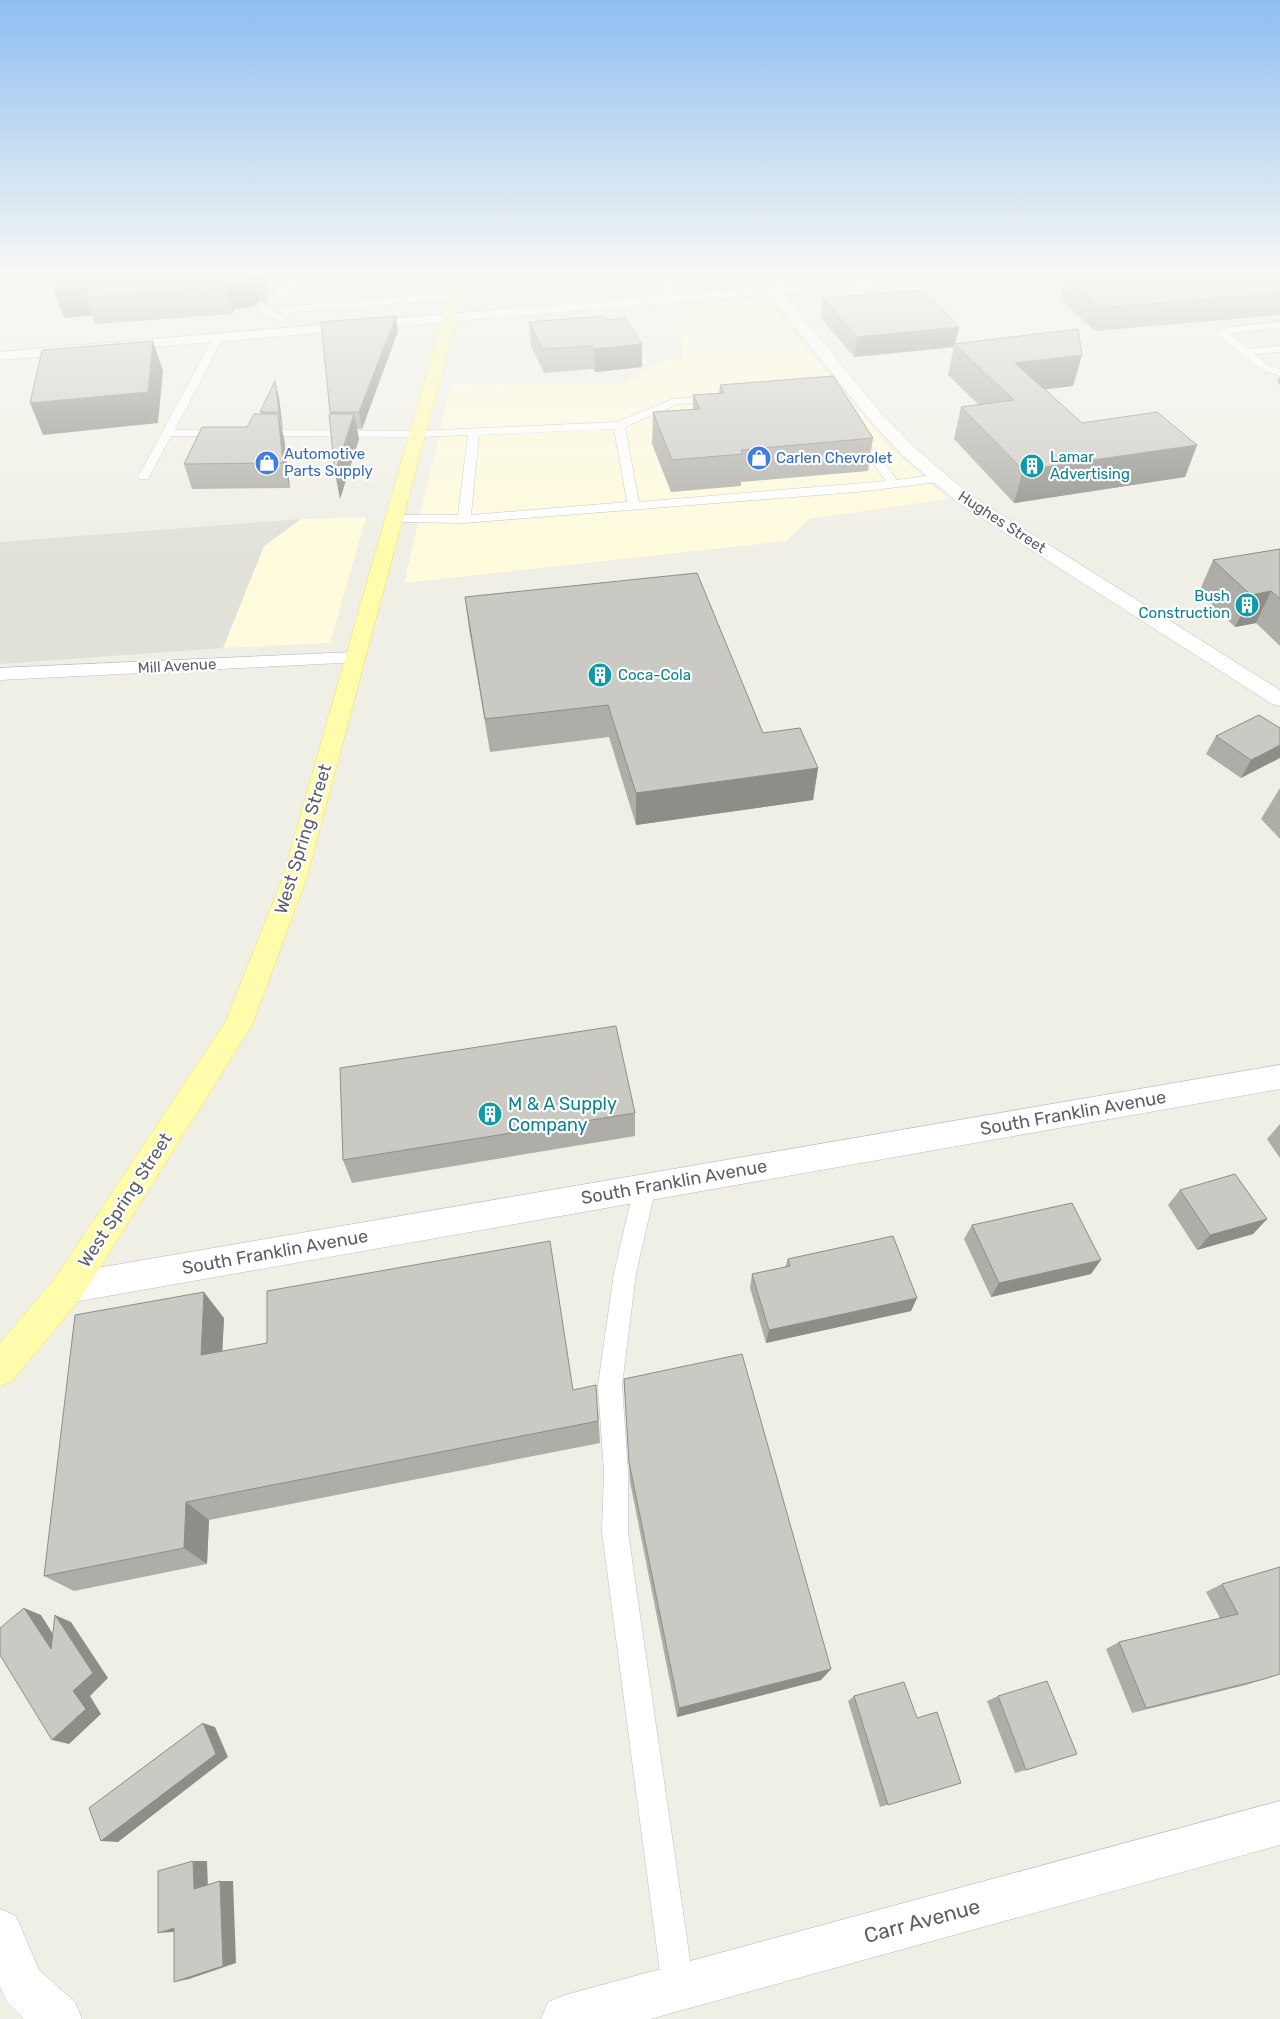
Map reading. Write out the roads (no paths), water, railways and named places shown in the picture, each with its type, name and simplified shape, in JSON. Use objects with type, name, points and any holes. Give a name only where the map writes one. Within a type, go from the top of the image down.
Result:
[{"type":"main road","name":"West Spring Street","points":[[0,1370],[68,1288],[238,1025],[294,880],[435,369]]},
{"type":"street","name":"Hughes Street","points":[[837,369],[874,415],[909,452],[964,499],[1280,699]]},
{"type":"street","name":"Mill Avenue","points":[[0,674],[355,658]]},
{"type":"street","name":"South Franklin Avenue","points":[[68,1288],[1280,1077]]},
{"type":"street","name":"Carr Avenue","points":[[565,2019],[1280,1823]]},
{"type":"street","points":[[0,1932],[23,1986],[58,2019]]},
{"type":"lane","points":[[144,477],[202,369]]},
{"type":"lane","points":[[168,433],[418,434],[619,425],[676,401],[734,398]]},
{"type":"lane","points":[[849,423],[894,483]]},
{"type":"lane","points":[[619,425],[634,506]]},
{"type":"lane","points":[[464,519],[474,431]]},
{"type":"lane","points":[[394,518],[464,519],[634,506],[939,478]]},
{"type":"lane","points":[[645,1187],[625,1273],[610,1385],[616,1472],[615,1532],[678,1988]]},
{"type":"place","name":"Carlen Chevrolet","points":[[759,458]]},
{"type":"place","name":"Automotive Parts Supply","points":[[267,463]]},
{"type":"place","name":"Lamar Advertising","points":[[1032,466]]},
{"type":"place","name":"Bush Construction","points":[[1247,605]]},
{"type":"place","name":"Coca-Cola","points":[[600,675]]},
{"type":"place","name":"M & A Supply Company","points":[[490,1114]]}]
